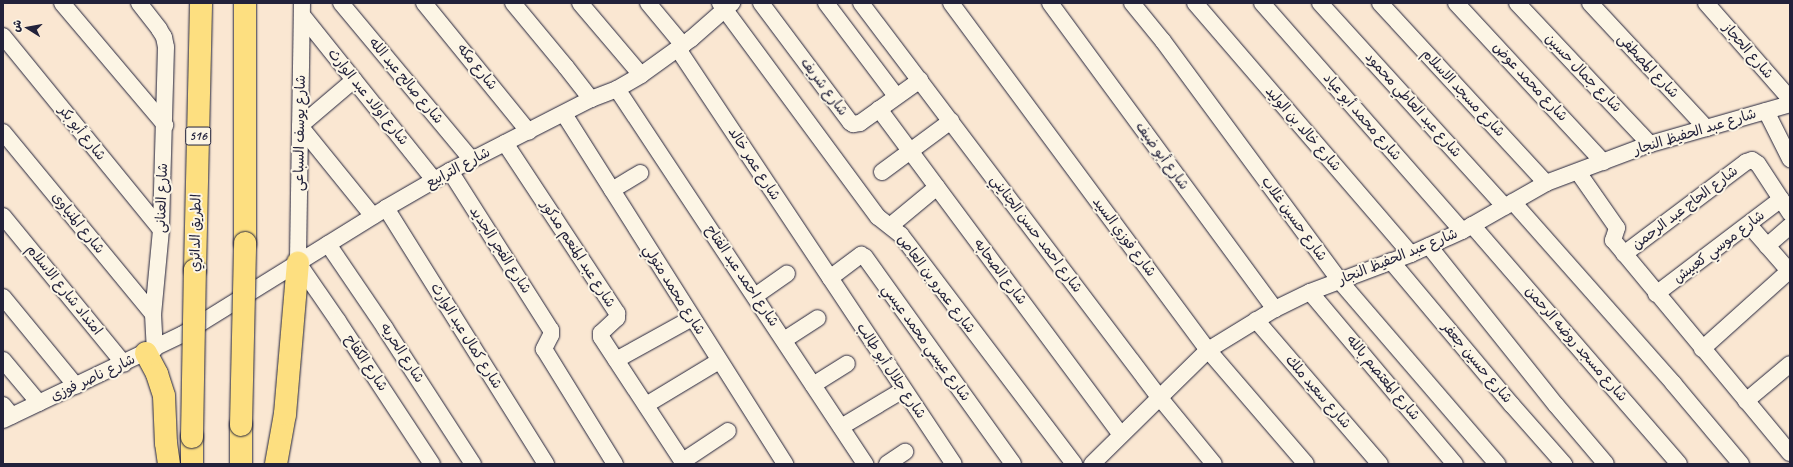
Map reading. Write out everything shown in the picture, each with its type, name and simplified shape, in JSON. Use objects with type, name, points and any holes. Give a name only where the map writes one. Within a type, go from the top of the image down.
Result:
[{"type":"highway","name":"الطريق الدائري","points":[[192,464],[201,3]]},
{"type":"highway","points":[[241,464],[245,243],[245,3]]},
{"type":"highway","points":[[280,458],[298,263]]},
{"type":"highway","points":[[150,351],[164,396],[166,443],[169,464]]},
{"type":"street","points":[[62,3],[165,125]]},
{"type":"street","name":"شارع العنانى","points":[[139,3],[159,29],[164,37],[166,46],[161,230],[150,351]]},
{"type":"street","name":"شارع صالح عبد الله","points":[[341,3],[471,159]]},
{"type":"street","name":"شارع مكه","points":[[424,3],[529,132]]},
{"type":"street","points":[[513,3],[591,99]]},
{"type":"street","points":[[580,3],[641,75]]},
{"type":"street","name":"شارع عمر خالد","points":[[648,3],[680,47],[830,278]]},
{"type":"street","name":"شارع شريف","points":[[761,3],[850,122],[855,125],[860,123],[920,80]]},
{"type":"street","points":[[826,3],[896,96]]},
{"type":"street","name":"شارع احمد حسن الجنايني","points":[[861,3],[1160,398],[1214,464]]},
{"type":"street","name":"شارع فوزي السيد","points":[[951,3],[1208,350],[1306,464]]},
{"type":"street","name":"شارع أبو ضيف","points":[[1050,3],[1275,309]]},
{"type":"street","name":"شارع حسين غلاب","points":[[1132,3],[1163,41],[1339,280],[1497,464]]},
{"type":"street","name":"شارع خالد بن الوليد","points":[[1195,3],[1411,254]]},
{"type":"street","name":"شارع محمد أبو عياد","points":[[1262,3],[1467,228]]},
{"type":"street","name":"شارع عبد العاطي محمود","points":[[1320,3],[1509,204],[1673,383],[1741,464]]},
{"type":"street","name":"شارع مسجد الاسلام","points":[[1380,3],[1546,183]]},
{"type":"street","name":"شارع محمد عوض","points":[[1456,3],[1603,162]]},
{"type":"street","name":"شارع جمال حسين","points":[[1517,3],[1650,144]]},
{"type":"street","name":"شارع المصطفى","points":[[1590,3],[1706,128]]},
{"type":"street","name":"شارع الحجاز","points":[[1706,3],[1790,99]]},
{"type":"street","name":"شارع الترابيع","points":[[183,334],[380,212],[471,159],[529,132],[591,99],[617,89],[641,75],[680,47],[726,5]]},
{"type":"street","name":"شارع عمرو بن العاص","points":[[726,5],[878,217],[901,235],[1074,464]]},
{"type":"street","name":"شارع اولاد عبد الوارث","points":[[302,9],[354,80],[434,180]]},
{"type":"street","name":"شارع يوسف السباعى","points":[[298,263],[302,9]]},
{"type":"street","name":"شارع أبو بكر","points":[[3,36],[161,230]]},
{"type":"street","points":[[300,126],[354,80]]},
{"type":"street","name":"شارع احمد عبد الفتاح","points":[[617,89],[865,464]]},
{"type":"street","name":"شارع عبد الحفيظ النجار","points":[[1096,463],[1121,435],[1208,350],[1275,309],[1339,280],[1429,246],[1467,228],[1546,183],[1650,144],[1790,104]]},
{"type":"street","name":"شارع الصحابه","points":[[879,109],[1121,435]]},
{"type":"street","points":[[1766,111],[1790,159]]},
{"type":"street","name":"شارع محمد متولي","points":[[564,114],[785,464]]},
{"type":"street","points":[[882,172],[951,121]]},
{"type":"street","name":"شارع كمال عبد الوارث","points":[[300,126],[380,212],[546,464]]},
{"type":"street","name":"شارع المنياوى","points":[[3,132],[153,314]]},
{"type":"street","name":"شارع عبد المنعم مدكور","points":[[505,143],[617,313],[617,318],[601,335],[683,463]]},
{"type":"street","name":"شارع الحاج عبد الرحمن","points":[[1624,254],[1746,162],[1752,160],[1758,164],[1781,199]]},
{"type":"street","name":"شارع الفجر الجديد","points":[[450,171],[551,330],[551,335],[544,349],[614,464]]},
{"type":"street","points":[[1578,172],[1615,225],[1617,231],[1613,240],[1656,294],[1790,453]]},
{"type":"street","points":[[612,190],[640,173]]},
{"type":"street","points":[[890,226],[937,187]]},
{"type":"street","points":[[1781,199],[1790,213]]},
{"type":"street","name":"شارع موسي كعبيش","points":[[1656,294],[1749,225],[1781,199]]},
{"type":"street","name":"امتداد شارع الاسلام","points":[[3,216],[124,364]]},
{"type":"street","points":[[1702,349],[1790,272],[1749,225]]},
{"type":"street","points":[[1767,246],[1790,226]]},
{"type":"street","name":"شارع مسجد روضه الرحمن","points":[[1467,228],[1680,464]]},
{"type":"street","name":"شارع الحريه","points":[[328,244],[385,328],[473,464]]},
{"type":"street","points":[[1429,246],[1556,405],[1606,464]]},
{"type":"street","name":"شارع عيسي محمد عيسي","points":[[830,278],[861,255],[865,257],[1013,464]]},
{"type":"street","name":"شارع حسين جعفر","points":[[1391,261],[1512,405],[1564,464]]},
{"type":"street","name":"شارع الكفاح","points":[[298,263],[432,464]]},
{"type":"street","points":[[755,296],[787,274]]},
{"type":"street","name":"شارع جلال أبو طالب","points":[[830,278],[903,390],[954,464]]},
{"type":"street","name":"شارع المعتصم بالله","points":[[1310,292],[1456,464]]},
{"type":"street","points":[[3,297],[76,386]]},
{"type":"street","points":[[616,360],[692,318]]},
{"type":"street","points":[[784,340],[818,318]]},
{"type":"street","name":"شارع سعيد ملك","points":[[1256,320],[1380,464]]},
{"type":"street","name":"شارع ناصر فوزى","points":[[6,414],[39,403],[124,364],[183,334]]},
{"type":"street","points":[[3,360],[39,403]]},
{"type":"street","points":[[646,405],[719,361]]},
{"type":"street","points":[[813,385],[847,364]]},
{"type":"street","points":[[1746,401],[1790,364]]},
{"type":"street","points":[[841,428],[903,390]]},
{"type":"street","points":[[683,463],[728,431]]},
{"type":"street","points":[[887,464],[905,452]]}]
